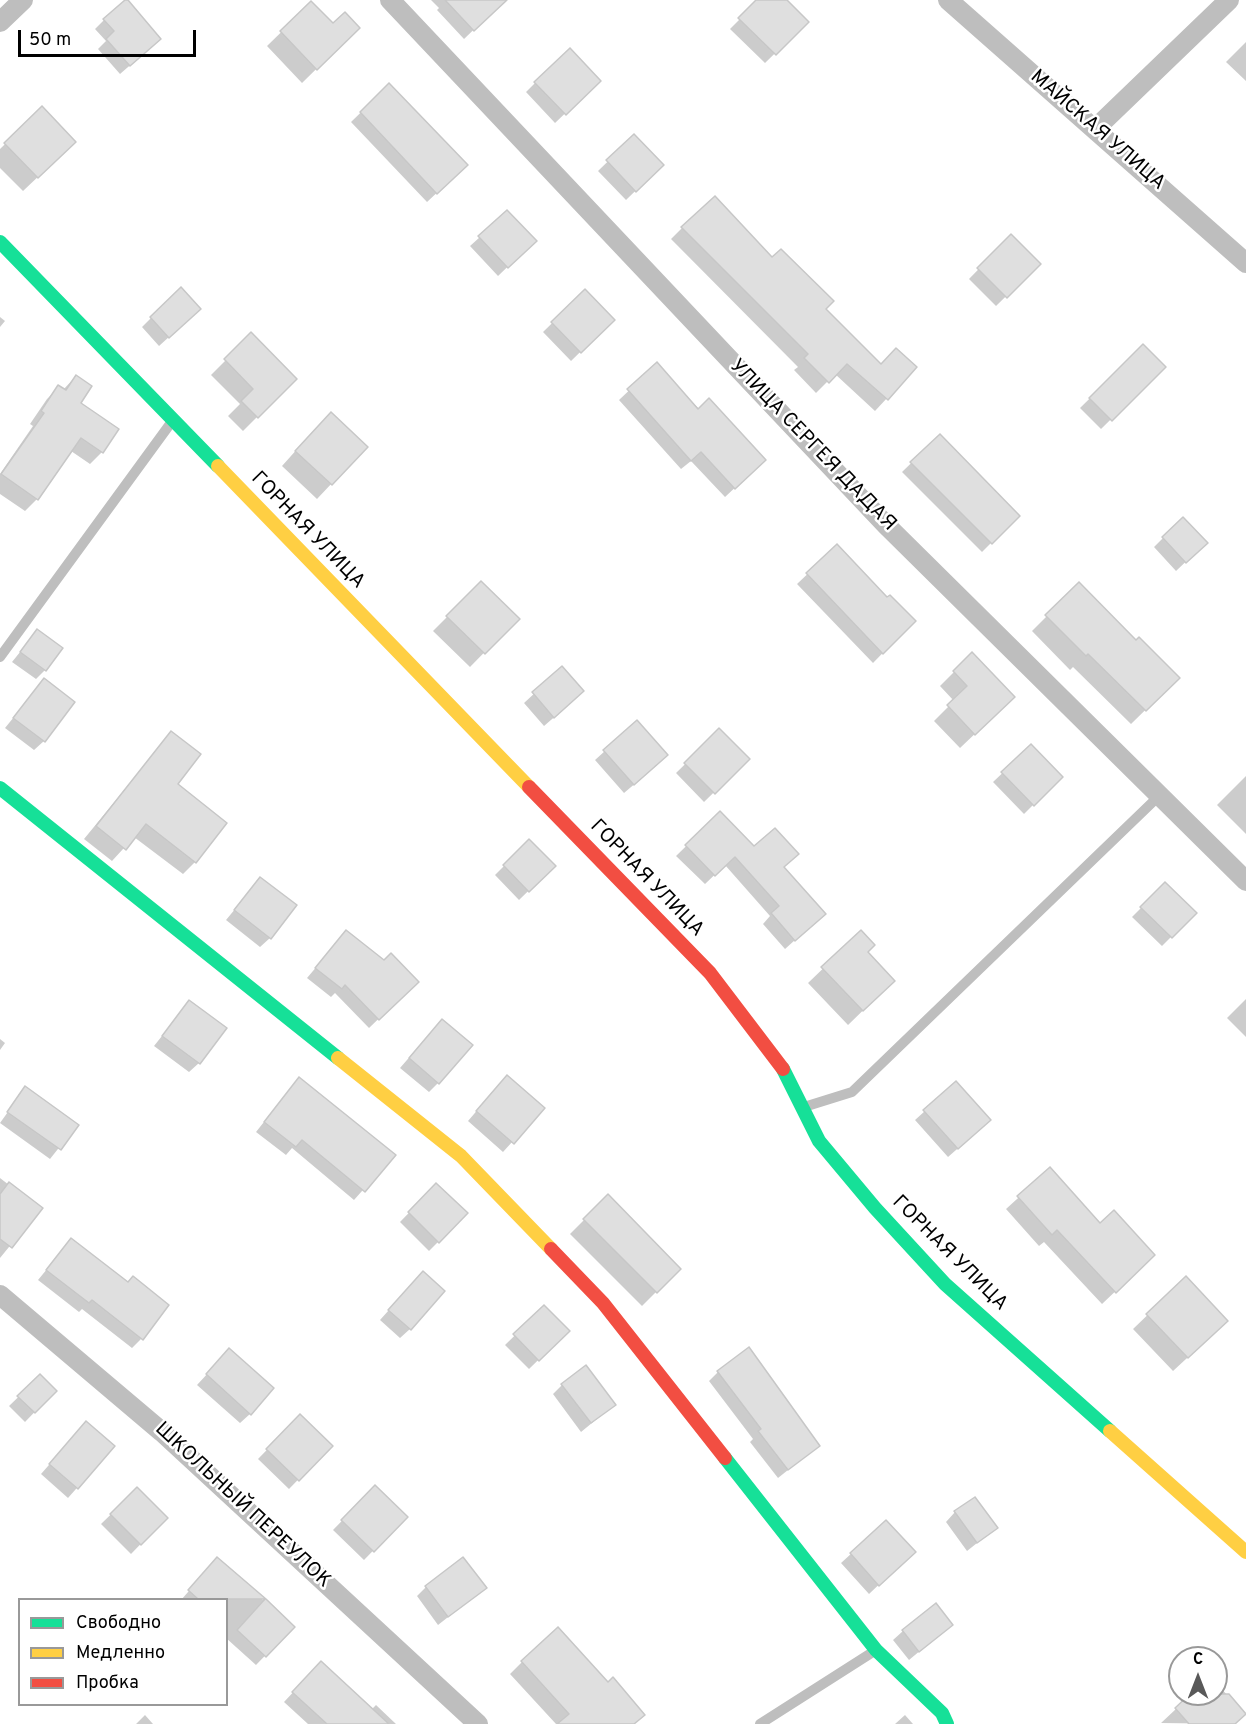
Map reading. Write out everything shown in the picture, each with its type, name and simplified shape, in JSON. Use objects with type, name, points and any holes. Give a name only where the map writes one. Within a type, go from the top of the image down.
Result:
[{"type":"street","points":[[0,22],[22,0]]},
{"type":"street","name":"УЛИЦА СЕРГЕЯ ДАДАЯ","points":[[390,0],[886,525],[1161,794],[1246,881]]},
{"type":"street","name":"МАЙСКАЯ УЛИЦА","points":[[948,0],[1246,263]]},
{"type":"street","points":[[1095,129],[1229,0]]},
{"type":"street","name":"ГОРНАЯ УЛИЦА","points":[[0,242],[710,973],[779,1060],[819,1141],[875,1208],[945,1284],[1246,1552]]},
{"type":"street","points":[[0,788],[461,1156],[603,1303],[876,1650],[942,1713],[947,1724]]},
{"type":"street","name":"ШКОЛЬНЫЙ ПЕРЕУЛОК","points":[[0,1295],[162,1432],[478,1724]]},
{"type":"lane","points":[[0,657],[173,420]]},
{"type":"lane","points":[[802,1107],[852,1092],[1161,794]]},
{"type":"lane","points":[[760,1724],[876,1650]]},
{"type":"building","points":[[125,0],[128,0],[161,39],[130,66],[106,39],[114,31],[103,19]]},
{"type":"building","points":[[445,0],[507,0],[474,31]]},
{"type":"building","points":[[756,0],[787,0],[809,22],[776,55],[738,18]]},
{"type":"building","points":[[311,1],[333,23],[345,12],[360,28],[317,70],[280,31]]},
{"type":"building","points":[[570,48],[601,81],[566,115],[534,82]]},
{"type":"building","points":[[389,83],[468,165],[437,194],[360,112]]},
{"type":"building","points":[[42,106],[76,142],[38,178],[4,143]]},
{"type":"building","points":[[634,134],[664,165],[636,192],[606,160]]},
{"type":"building","points":[[715,196],[772,257],[781,249],[834,301],[826,309],[881,364],[896,348],[917,367],[888,400],[847,364],[829,383],[804,358],[808,354],[681,227]]},
{"type":"building","points":[[507,210],[537,241],[508,268],[478,236]]},
{"type":"building","points":[[1011,234],[1041,264],[1007,298],[977,268]]},
{"type":"building","points":[[181,287],[201,309],[169,338],[150,317]]},
{"type":"building","points":[[585,289],[615,320],[581,353],[551,322]]},
{"type":"building","points":[[251,332],[297,379],[258,418],[241,401],[253,389],[224,359]]},
{"type":"building","points":[[1143,344],[1166,367],[1112,421],[1089,398]]},
{"type":"building","points":[[657,362],[698,409],[709,398],[766,460],[735,489],[701,452],[691,461],[627,389]]},
{"type":"building","points":[[76,375],[92,386],[81,403],[119,429],[103,453],[81,438],[38,500],[1,474],[44,413],[41,411],[58,385],[66,390]]},
{"type":"building","points":[[331,412],[368,447],[332,485],[295,451]]},
{"type":"building","points":[[940,434],[1020,516],[992,544],[910,462]]},
{"type":"building","points":[[1183,517],[1208,543],[1186,563],[1162,537]]},
{"type":"building","points":[[837,544],[887,597],[890,595],[916,621],[883,654],[806,573]]},
{"type":"building","points":[[481,581],[520,619],[485,654],[446,616]]},
{"type":"building","points":[[1079,582],[1136,640],[1139,637],[1180,678],[1146,711],[1045,615]]},
{"type":"building","points":[[37,629],[63,648],[46,671],[20,652]]},
{"type":"building","points":[[972,652],[1015,697],[975,735],[947,705],[967,686],[953,671]]},
{"type":"building","points":[[562,666],[584,691],[554,718],[532,692]]},
{"type":"building","points":[[44,678],[75,702],[45,742],[13,718]]},
{"type":"building","points":[[637,720],[668,755],[634,785],[603,750]]},
{"type":"building","points":[[719,728],[750,759],[715,794],[684,763]]},
{"type":"building","points":[[171,731],[201,754],[178,784],[227,823],[196,863],[146,824],[126,850],[96,826]]},
{"type":"building","points":[[1031,744],[1063,777],[1034,806],[1001,772]]},
{"type":"building","points":[[720,811],[754,846],[775,828],[799,854],[784,867],[826,914],[795,941],[771,913],[779,906],[735,857],[715,876],[685,845]]},
{"type":"building","points":[[529,839],[556,866],[529,892],[503,865]]},
{"type":"building","points":[[260,877],[297,905],[271,939],[234,910]]},
{"type":"building","points":[[1165,882],[1197,913],[1172,938],[1140,907]]},
{"type":"building","points":[[346,930],[384,960],[391,953],[419,982],[379,1020],[345,985],[342,989],[315,968]]},
{"type":"building","points":[[861,930],[875,945],[868,952],[895,981],[863,1011],[821,967]]},
{"type":"building","points":[[189,1000],[227,1028],[200,1064],[162,1036]]},
{"type":"building","points":[[442,1019],[473,1045],[439,1084],[409,1058]]},
{"type":"building","points":[[507,1075],[545,1108],[514,1144],[476,1111]]},
{"type":"building","points":[[299,1077],[396,1155],[365,1192],[302,1140],[296,1147],[264,1122]]},
{"type":"building","points":[[956,1081],[991,1120],[958,1149],[923,1110]]},
{"type":"building","points":[[25,1086],[79,1125],[61,1150],[7,1112]]},
{"type":"building","points":[[1050,1167],[1100,1223],[1114,1210],[1155,1255],[1116,1293],[1057,1230],[1052,1235],[1017,1196]]},
{"type":"building","points":[[9,1182],[43,1208],[12,1248],[0,1239],[0,1194]]},
{"type":"building","points":[[436,1183],[468,1213],[439,1243],[408,1212]]},
{"type":"building","points":[[608,1194],[681,1269],[657,1293],[583,1219]]},
{"type":"building","points":[[71,1238],[128,1282],[133,1276],[169,1305],[143,1340],[92,1300],[89,1303],[46,1270]]},
{"type":"building","points":[[423,1271],[445,1291],[411,1330],[388,1310]]},
{"type":"building","points":[[1186,1276],[1228,1321],[1188,1358],[1146,1314]]},
{"type":"building","points":[[544,1305],[570,1331],[539,1361],[513,1334]]},
{"type":"building","points":[[749,1347],[820,1446],[788,1470],[758,1431],[761,1429],[717,1371]]},
{"type":"building","points":[[229,1348],[274,1388],[251,1415],[206,1374]]},
{"type":"building","points":[[586,1365],[616,1405],[591,1423],[561,1384]]},
{"type":"building","points":[[40,1374],[57,1391],[35,1413],[17,1396]]},
{"type":"building","points":[[300,1414],[333,1446],[299,1481],[266,1449]]},
{"type":"building","points":[[86,1421],[115,1446],[78,1489],[49,1464]]},
{"type":"building","points":[[375,1485],[408,1517],[374,1552],[341,1520]]},
{"type":"building","points":[[137,1487],[168,1518],[141,1545],[110,1514]]},
{"type":"building","points":[[975,1497],[998,1528],[977,1543],[954,1511]]},
{"type":"building","points":[[886,1520],[916,1552],[879,1586],[850,1553]]},
{"type":"building","points":[[217,1557],[266,1599],[295,1627],[266,1657],[237,1630],[265,1599],[197,1598],[188,1590]]},
{"type":"building","points":[[463,1557],[487,1588],[448,1617],[425,1586]]},
{"type":"building","points":[[936,1603],[953,1625],[919,1652],[902,1630]]},
{"type":"building","points":[[558,1627],[608,1682],[613,1677],[645,1715],[634,1724],[557,1724],[569,1714],[521,1661]]},
{"type":"building","points":[[321,1661],[389,1724],[327,1724],[292,1692]]},
{"type":"building","points":[[1229,1694],[1246,1714],[1235,1724],[1189,1724],[1175,1708],[1177,1706],[1228,1706]]},
{"type":"traffic: fast","points":[[0,242],[218,466]]},
{"type":"traffic: fast","points":[[0,788],[338,1058]]},
{"type":"traffic: fast","points":[[783,1069],[819,1141],[875,1208],[945,1284],[1110,1431]]},
{"type":"traffic: fast","points":[[725,1458],[876,1650],[942,1713],[947,1724]]},
{"type":"traffic: slow","points":[[218,466],[529,787]]},
{"type":"traffic: slow","points":[[338,1058],[461,1156],[551,1249]]},
{"type":"traffic: slow","points":[[1110,1431],[1246,1552]]},
{"type":"traffic: jam","points":[[529,787],[710,973],[783,1069]]},
{"type":"traffic: jam","points":[[551,1249],[603,1303],[725,1458]]}]
